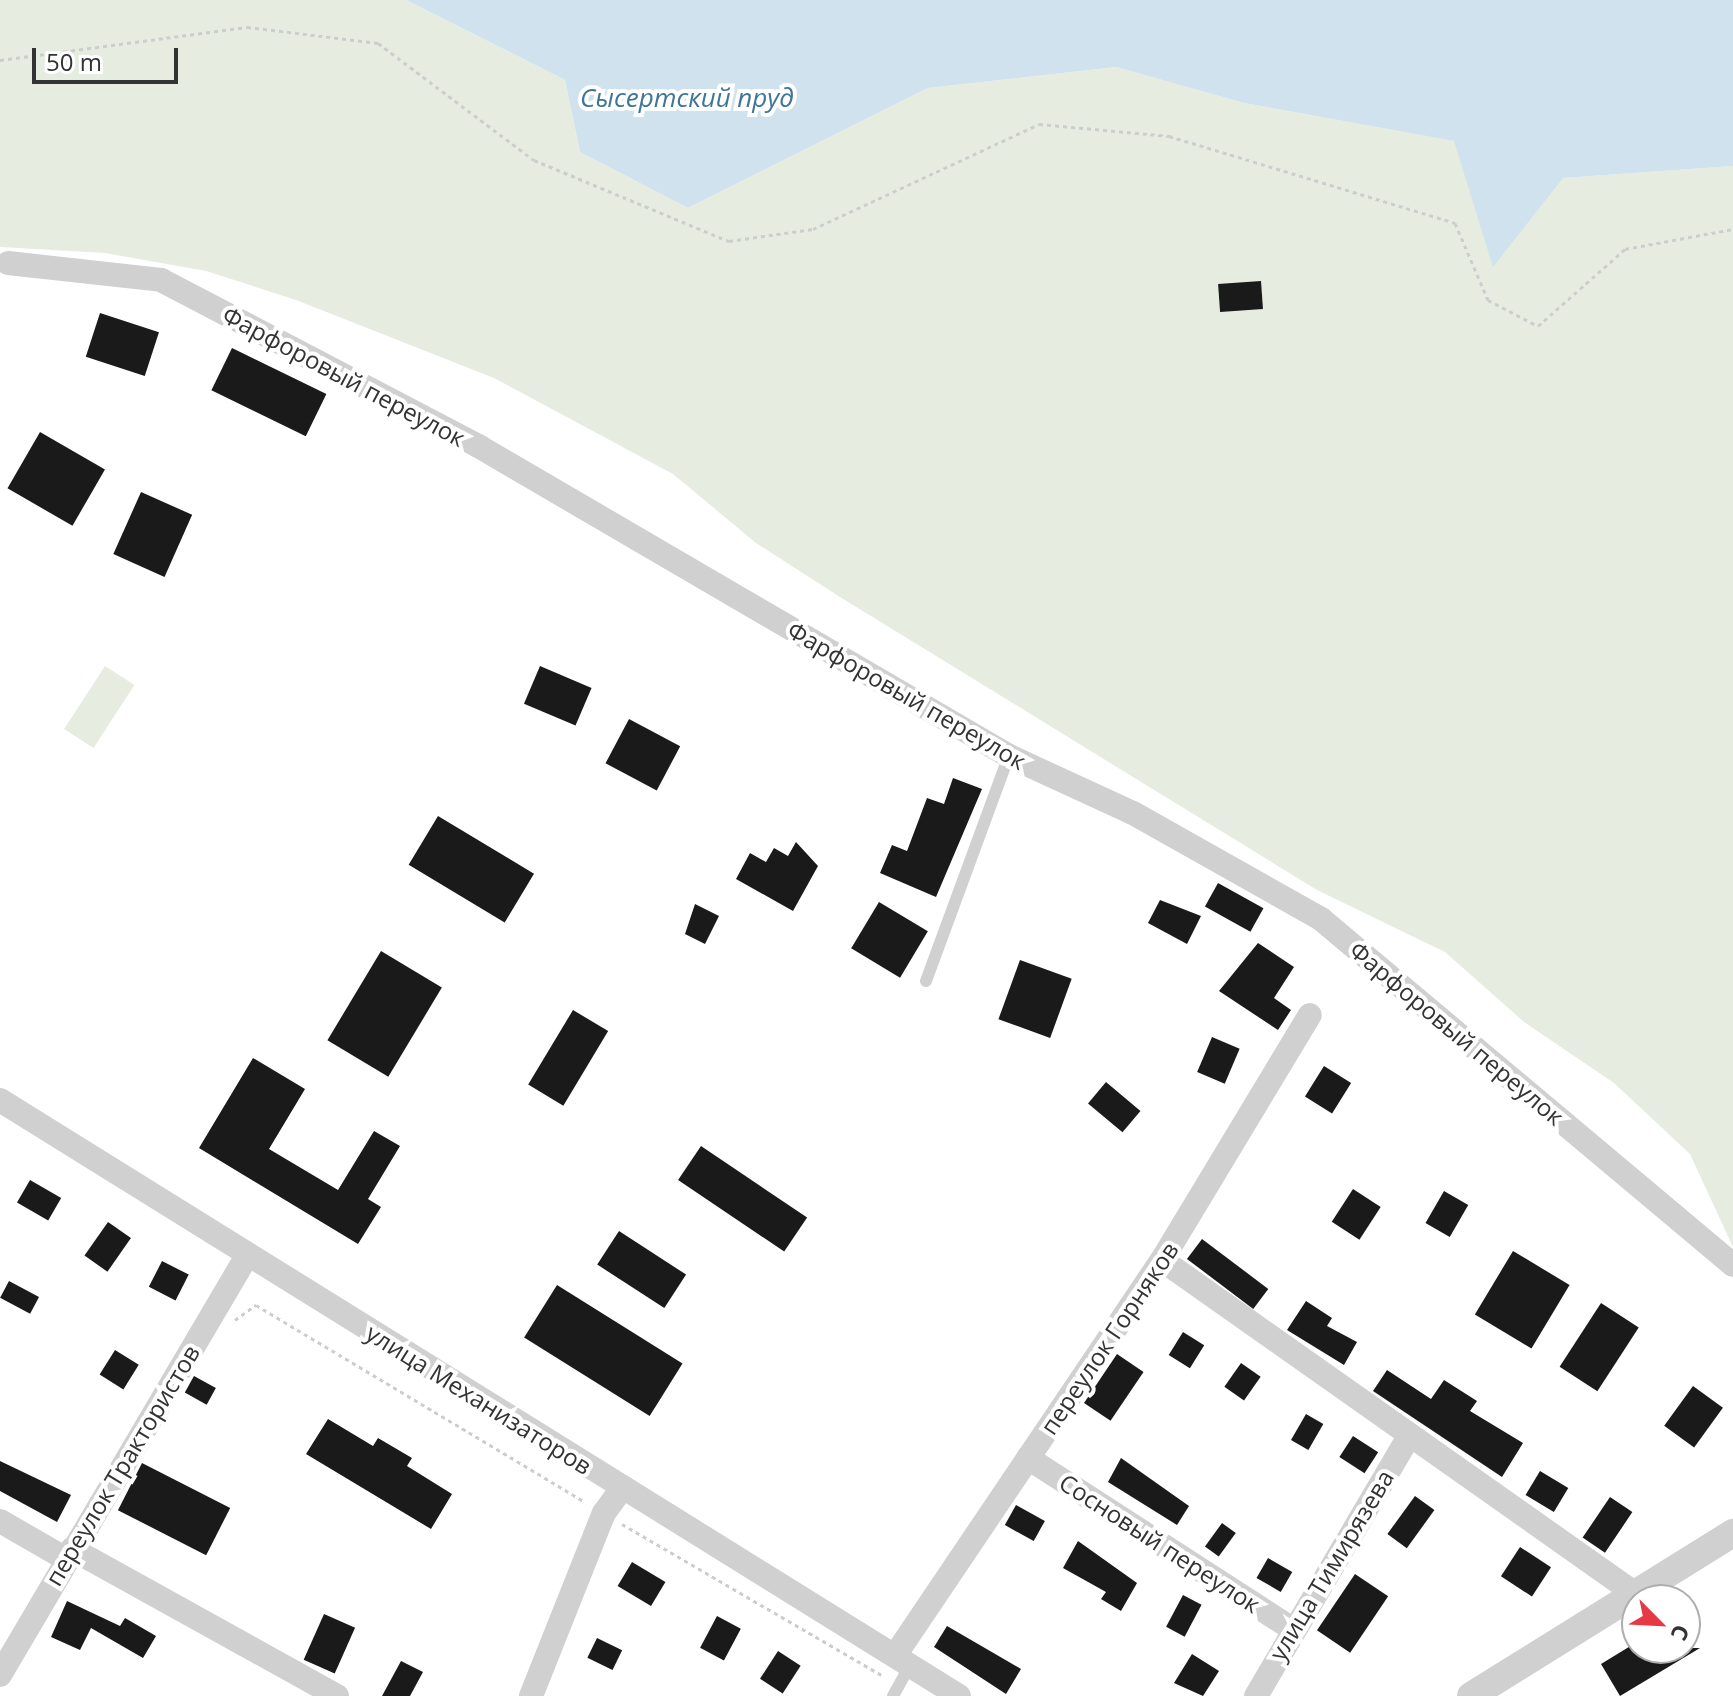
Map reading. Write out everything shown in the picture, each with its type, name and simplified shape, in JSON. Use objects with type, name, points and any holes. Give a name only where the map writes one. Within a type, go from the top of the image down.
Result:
[{"type":"street","name":"Фарфоровый переулок","points":[[8,263],[161,280],[480,447],[1009,756],[1133,813],[1321,919],[1733,1265]]},
{"type":"street","name":"переулок Горняков","points":[[904,1659],[1028,1458],[1162,1260],[1310,1015]]},
{"type":"street","name":"улица Механизаторов","points":[[0,1100],[959,1696]]},
{"type":"street","name":"переулок Трактористов","points":[[0,1675],[247,1256]]},
{"type":"street","points":[[1162,1260],[1621,1584]]},
{"type":"street","name":"улица Тимирязева","points":[[1256,1696],[1291,1628],[1409,1436]]},
{"type":"street","name":"Сосновый переулок","points":[[1028,1458],[1291,1628]]},
{"type":"street","points":[[531,1696],[604,1513],[623,1487]]},
{"type":"street","points":[[0,1521],[69,1554],[337,1696]]},
{"type":"street","points":[[1654,1584],[1733,1533]]},
{"type":"street","points":[[1471,1696],[1621,1605]]},
{"type":"lane","points":[[926,981],[1009,756]]},
{"type":"lane","points":[[896,1691],[904,1659]]},
{"type":"path","points":[[0,60],[247,27],[378,43],[534,160],[729,241],[813,229],[1039,124],[1169,136],[1455,223],[1488,300],[1538,326],[1625,249],[1733,229]]},
{"type":"path","points":[[221,1330],[256,1305],[896,1691]]},
{"type":"shaded area","points":[[0,0],[406,0],[565,80],[580,152],[688,208],[928,88],[1116,67],[1244,103],[1455,141],[1563,178],[1733,166],[1733,1247],[1690,1154],[1614,1083],[1524,1022],[1445,952],[1317,890],[840,597],[756,543],[673,474],[494,378],[296,300],[206,271],[105,253],[0,247]]},
{"type":"shaded area","points":[[105,666],[134,685],[94,748],[64,729]]},
{"type":"water","name":"Сысертский пруд","points":[[406,0],[1733,0],[1733,166],[1563,178],[1493,267],[1454,141],[1244,103],[1116,67],[928,88],[688,208],[580,152],[565,80]]},
{"type":"building","points":[[1261,281],[1263,309],[1220,312],[1218,284]]},
{"type":"building","points":[[100,313],[159,332],[145,376],[86,357]]},
{"type":"building","points":[[232,348],[326,394],[306,436],[211,390]]},
{"type":"building","points":[[40,432],[105,470],[72,526],[8,488]]},
{"type":"building","points":[[141,492],[192,515],[165,577],[113,554]]},
{"type":"building","points":[[540,666],[592,688],[576,726],[524,704]]},
{"type":"building","points":[[629,719],[680,746],[657,790],[606,763]]},
{"type":"building","points":[[953,778],[982,789],[936,897],[880,873],[892,845],[907,851],[927,798],[944,804]]},
{"type":"building","points":[[438,816],[534,874],[505,923],[409,865]]},
{"type":"building","points":[[796,842],[818,866],[793,911],[736,879],[750,853],[766,862],[774,848],[788,856]]},
{"type":"building","points":[[1218,883],[1263,908],[1250,932],[1205,907]]},
{"type":"building","points":[[1160,900],[1201,916],[1187,944],[1148,923]]},
{"type":"building","points":[[879,902],[928,931],[900,978],[851,948]]},
{"type":"building","points":[[695,904],[719,916],[705,944],[685,934]]},
{"type":"building","points":[[1258,943],[1294,967],[1274,998],[1291,1010],[1278,1030],[1219,991]]},
{"type":"building","points":[[381,951],[442,988],[388,1077],[327,1040]]},
{"type":"building","points":[[1020,960],[1072,979],[1050,1038],[998,1019]]},
{"type":"building","points":[[573,1010],[608,1031],[563,1106],[528,1085]]},
{"type":"building","points":[[1212,1037],[1240,1049],[1225,1084],[1197,1072]]},
{"type":"building","points":[[253,1058],[305,1089],[269,1149],[338,1190],[374,1131],[400,1146],[368,1199],[381,1207],[358,1244],[199,1148]]},
{"type":"building","points":[[1324,1066],[1351,1083],[1332,1113],[1305,1097]]},
{"type":"building","points":[[1106,1082],[1140,1111],[1122,1132],[1088,1103]]},
{"type":"building","points":[[701,1146],[807,1218],[784,1252],[678,1180]]},
{"type":"building","points":[[30,1180],[61,1198],[48,1221],[17,1203]]},
{"type":"building","points":[[1353,1189],[1381,1207],[1359,1240],[1332,1222]]},
{"type":"building","points":[[1444,1191],[1468,1205],[1450,1237],[1426,1223]]},
{"type":"building","points":[[108,1222],[131,1238],[107,1272],[84,1256]]},
{"type":"building","points":[[619,1231],[686,1275],[664,1308],[597,1265]]},
{"type":"building","points":[[1202,1239],[1268,1289],[1253,1309],[1187,1259]]},
{"type":"building","points":[[1513,1251],[1570,1285],[1531,1348],[1475,1314]]},
{"type":"building","points":[[162,1261],[189,1275],[176,1300],[149,1287]]},
{"type":"building","points":[[9,1281],[39,1297],[30,1314],[0,1298]]},
{"type":"building","points":[[557,1285],[683,1363],[650,1416],[524,1338]]},
{"type":"building","points":[[1306,1301],[1332,1318],[1327,1326],[1357,1342],[1344,1365],[1287,1330]]},
{"type":"building","points":[[1601,1303],[1639,1328],[1597,1391],[1560,1367]]},
{"type":"building","points":[[1183,1332],[1204,1345],[1190,1368],[1169,1355]]},
{"type":"building","points":[[115,1350],[139,1365],[123,1389],[100,1375]]},
{"type":"building","points":[[1117,1354],[1144,1372],[1111,1421],[1084,1403]]},
{"type":"building","points":[[1241,1363],[1261,1377],[1244,1401],[1224,1387]]},
{"type":"building","points":[[1387,1370],[1431,1399],[1444,1380],[1477,1401],[1470,1411],[1523,1443],[1502,1477],[1373,1391]]},
{"type":"building","points":[[194,1376],[216,1388],[207,1405],[185,1393]]},
{"type":"building","points":[[1693,1386],[1723,1408],[1694,1447],[1664,1426]]},
{"type":"building","points":[[1306,1414],[1323,1424],[1308,1450],[1291,1440]]},
{"type":"building","points":[[328,1419],[373,1446],[378,1438],[412,1458],[407,1466],[452,1494],[431,1529],[306,1454]]},
{"type":"building","points":[[1353,1436],[1378,1452],[1365,1473],[1339,1457]]},
{"type":"building","points":[[1121,1458],[1189,1506],[1177,1525],[1108,1482]]},
{"type":"building","points":[[0,1461],[71,1495],[57,1522],[0,1491]]},
{"type":"building","points":[[142,1463],[230,1508],[206,1555],[118,1510]]},
{"type":"building","points":[[1540,1471],[1568,1488],[1554,1512],[1526,1495]]},
{"type":"building","points":[[1415,1496],[1434,1510],[1407,1548],[1387,1534]]},
{"type":"building","points":[[1610,1497],[1632,1512],[1605,1553],[1583,1538]]},
{"type":"building","points":[[1016,1505],[1045,1521],[1034,1541],[1005,1525]]},
{"type":"building","points":[[1222,1523],[1236,1533],[1219,1556],[1205,1546]]},
{"type":"building","points":[[1078,1541],[1137,1583],[1121,1611],[1101,1599],[1106,1592],[1063,1568]]},
{"type":"building","points":[[1520,1547],[1551,1567],[1532,1597],[1501,1576]]},
{"type":"building","points":[[1268,1558],[1292,1572],[1281,1592],[1256,1578]]},
{"type":"building","points":[[632,1562],[665,1582],[651,1606],[618,1586]]},
{"type":"building","points":[[1355,1574],[1388,1596],[1350,1653],[1317,1630]]},
{"type":"building","points":[[1183,1595],[1202,1605],[1185,1637],[1166,1627]]},
{"type":"building","points":[[67,1601],[120,1626],[125,1618],[156,1636],[143,1658],[91,1628],[80,1650],[51,1637]]},
{"type":"building","points":[[324,1614],[355,1628],[335,1674],[304,1660]]},
{"type":"building","points":[[717,1616],[741,1629],[724,1660],[700,1648]]},
{"type":"building","points":[[947,1626],[1021,1669],[1006,1694],[934,1647]]},
{"type":"building","points":[[597,1638],[622,1650],[613,1670],[587,1658]]},
{"type":"building","points":[[778,1651],[801,1666],[783,1693],[760,1679]]},
{"type":"building","points":[[1621,1652],[1621,1664],[1673,1664],[1620,1696],[1601,1664]]},
{"type":"building","points":[[1192,1654],[1219,1671],[1203,1696],[1174,1683]]},
{"type":"building","points":[[401,1661],[423,1672],[410,1696],[382,1696]]}]
